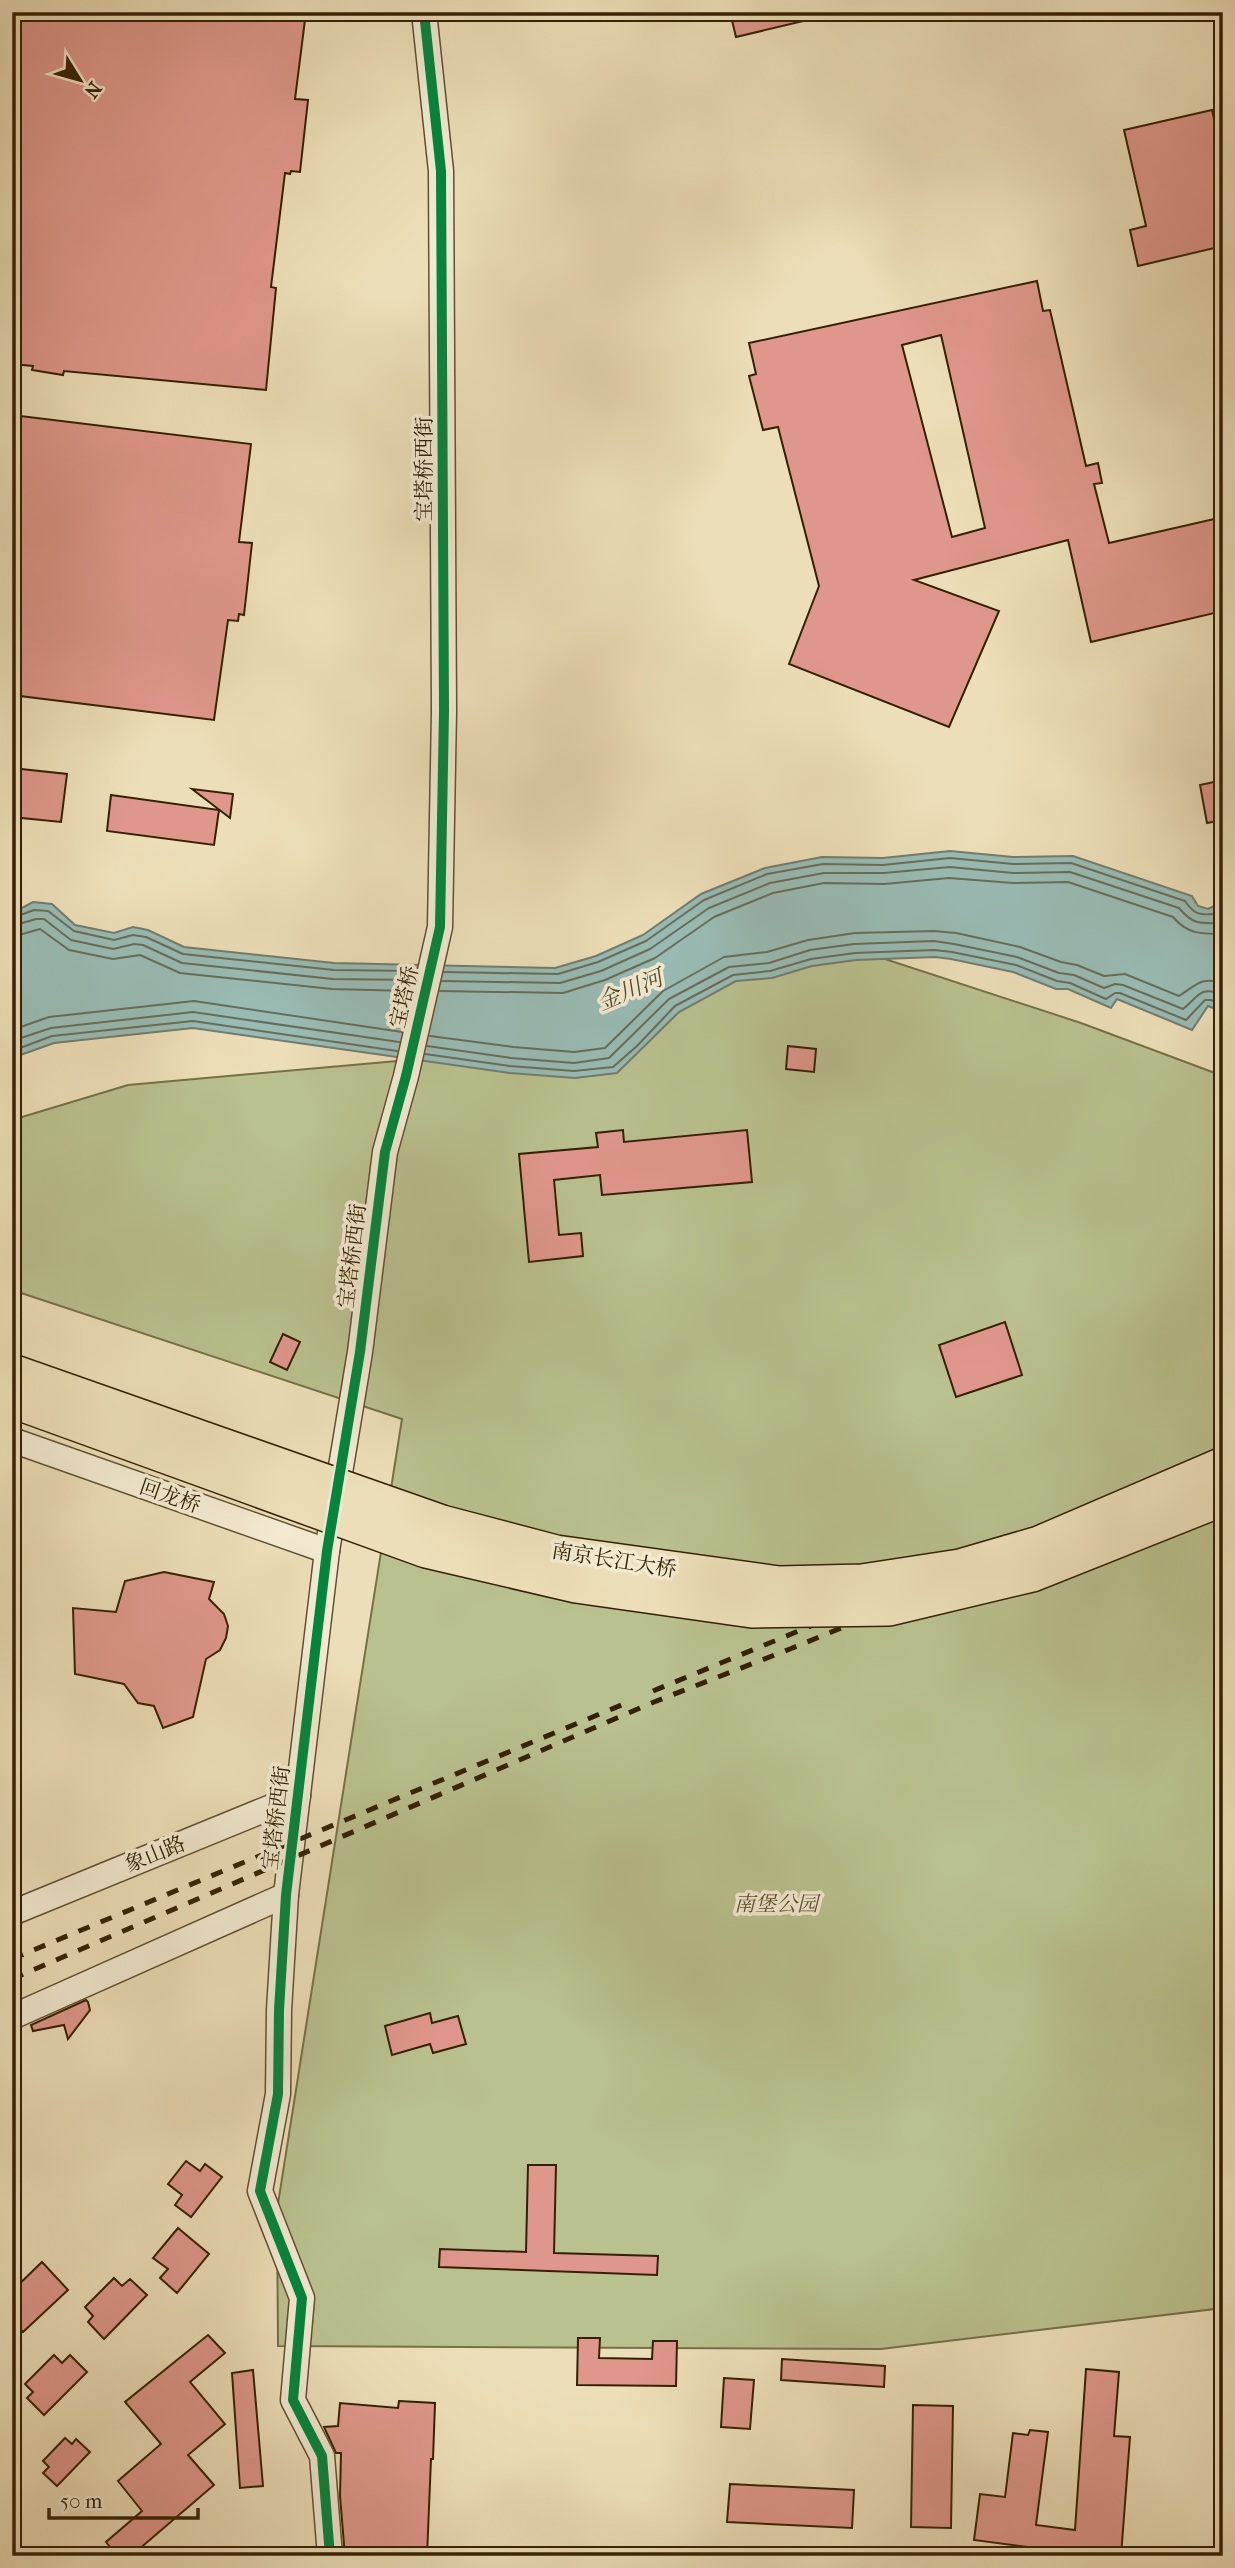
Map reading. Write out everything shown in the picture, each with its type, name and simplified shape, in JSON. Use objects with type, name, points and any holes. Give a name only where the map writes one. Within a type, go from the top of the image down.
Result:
[{"type":"highway","name":"南京长江大桥","points":[[12,1372],[442,1523],[556,1553],[779,1584],[862,1582],[960,1567],[1039,1544],[1223,1465]]},
{"type":"highway","name":"南京长江大桥","points":[[12,1400],[426,1550],[576,1585],[752,1610],[890,1608],[1032,1574],[1223,1498]]},
{"type":"street","name":"宝塔桥西街","points":[[424,12],[441,171],[444,711],[440,927]]},
{"type":"street","name":"宝塔桥","points":[[406,1076],[440,927]]},
{"type":"street","name":"宝塔桥西街","points":[[330,2556],[322,2456],[293,2400],[302,2298],[260,2191],[278,2094],[279,2010],[286,1895],[327,1551],[360,1352],[385,1152],[406,1076]]},
{"type":"street","name":"回龙桥","points":[[12,1440],[327,1551]]},
{"type":"street","name":"象山路","points":[[12,1913],[298,1796]]},
{"type":"street","points":[[12,2017],[286,1895]]},
{"type":"green space","name":"南堡公园","points":[[836,943],[1081,1023],[1223,1076],[1223,2308],[881,2349],[278,2346],[277,2210],[402,1419],[12,1290],[12,1120],[128,1085],[476,1054]]},
{"type":"water","name":"金川河","points":[[950,851],[1013,857],[1073,856],[1192,896],[1198,906],[1208,909],[1216,905],[1223,909],[1223,1012],[1208,1006],[1192,1030],[1117,999],[1111,1008],[1068,989],[1056,989],[1013,972],[951,959],[935,957],[856,960],[812,966],[772,978],[736,981],[679,1012],[617,1073],[575,1078],[510,1073],[193,1028],[54,1043],[12,1058],[12,913],[33,902],[52,904],[75,925],[114,933],[133,927],[148,930],[184,947],[334,963],[555,968],[596,956],[643,935],[701,894],[765,868],[822,857],[883,858]]},
{"type":"building","points":[[12,12],[306,12],[295,99],[308,100],[300,172],[285,173],[271,287],[276,288],[266,390],[64,371],[63,375],[32,370],[33,366],[12,364]]},
{"type":"building","points":[[730,12],[815,12],[816,18],[736,37]]},
{"type":"building","points":[[1212,110],[1223,158],[1223,246],[1138,266],[1130,230],[1146,226],[1124,130]]},
{"type":"building","points":[[1037,281],[1043,311],[1050,310],[1086,466],[1098,463],[1102,483],[1094,484],[1109,543],[1223,517],[1223,611],[1091,642],[1068,540],[914,580],[999,611],[949,727],[789,664],[819,586],[778,427],[763,430],[749,376],[756,374],[749,343]],"holes":[[[941,335],[985,528],[952,537],[902,345]]]},
{"type":"building","points":[[12,415],[251,444],[239,542],[252,543],[244,615],[239,614],[238,621],[228,620],[214,720],[12,695]]},
{"type":"building","points":[[12,768],[67,774],[61,822],[12,817]]},
{"type":"building","points":[[1223,780],[1223,820],[1207,823],[1200,785]]},
{"type":"building","points":[[192,789],[233,794],[230,818]]},
{"type":"building","points":[[111,795],[219,810],[214,845],[107,831]]},
{"type":"building","points":[[788,1046],[816,1049],[814,1072],[786,1069]]},
{"type":"building","points":[[623,1130],[624,1142],[747,1130],[752,1182],[602,1195],[600,1175],[554,1180],[559,1235],[581,1233],[583,1256],[529,1262],[519,1154],[598,1147],[596,1133]]},
{"type":"building","points":[[1005,1322],[1022,1375],[956,1397],[939,1345]]},
{"type":"building","points":[[283,1334],[300,1342],[287,1370],[270,1362]]},
{"type":"building","points":[[164,1572],[214,1582],[209,1599],[224,1614],[228,1626],[220,1650],[206,1659],[193,1717],[163,1728],[154,1706],[138,1703],[124,1684],[75,1674],[73,1608],[116,1612],[125,1581]]},
{"type":"building","points":[[86,2000],[90,2010],[68,2039],[64,2025],[33,2031],[31,2025]]},
{"type":"building","points":[[430,2013],[432,2023],[458,2016],[466,2044],[433,2053],[430,2044],[392,2055],[385,2026]]},
{"type":"building","points":[[186,2161],[200,2171],[205,2164],[222,2177],[191,2217],[175,2205],[182,2195],[168,2184]]},
{"type":"building","points":[[528,2165],[556,2165],[554,2253],[658,2256],[657,2275],[439,2267],[440,2249],[526,2252]]},
{"type":"building","points":[[178,2228],[209,2254],[177,2293],[160,2278],[168,2269],[153,2258]]},
{"type":"building","points":[[42,2262],[68,2290],[23,2332],[12,2320],[12,2291]]},
{"type":"building","points":[[114,2278],[122,2286],[130,2279],[147,2295],[104,2339],[88,2322],[93,2316],[85,2307]]},
{"type":"building","points":[[208,2335],[225,2353],[190,2382],[225,2424],[188,2455],[214,2485],[131,2556],[117,2556],[106,2542],[142,2511],[118,2481],[161,2444],[125,2402]]},
{"type":"building","points":[[578,2338],[600,2338],[599,2358],[652,2359],[653,2341],[677,2341],[676,2386],[577,2385]]},
{"type":"building","points":[[54,2355],[62,2363],[70,2355],[87,2372],[44,2415],[27,2398],[33,2392],[25,2384]]},
{"type":"building","points":[[782,2359],[885,2366],[884,2387],[781,2380]]},
{"type":"building","points":[[1086,2369],[1119,2372],[1114,2436],[1130,2437],[1121,2556],[1073,2556],[1073,2553],[974,2540],[980,2494],[1005,2497],[1013,2433],[1028,2435],[1030,2430],[1048,2432],[1036,2525],[1075,2530]]},
{"type":"building","points":[[253,2370],[263,2486],[240,2488],[232,2373]]},
{"type":"building","points":[[724,2378],[754,2380],[750,2429],[721,2427]]},
{"type":"building","points":[[399,2401],[435,2403],[427,2556],[345,2556],[340,2496],[341,2453],[336,2453],[324,2427],[338,2426],[340,2403],[398,2408]]},
{"type":"building","points":[[913,2405],[953,2406],[951,2528],[911,2527]]},
{"type":"building","points":[[65,2438],[72,2444],[76,2439],[90,2452],[57,2486],[43,2473],[49,2467],[43,2461]]},
{"type":"building","points":[[730,2484],[854,2490],[852,2528],[727,2522]]},
{"type":"railway","points":[[653,1691],[1223,1456]]},
{"type":"railway","points":[[12,1979],[654,1702],[1223,1471]]},
{"type":"railway","points":[[12,1959],[631,1701]]},
{"type":"cycle path","points":[[330,2556],[322,2456],[293,2400],[302,2298],[260,2191],[278,2094],[279,2010],[286,1895],[327,1551],[360,1352],[385,1152],[406,1076],[440,927],[444,711],[441,171],[424,12]]}]
